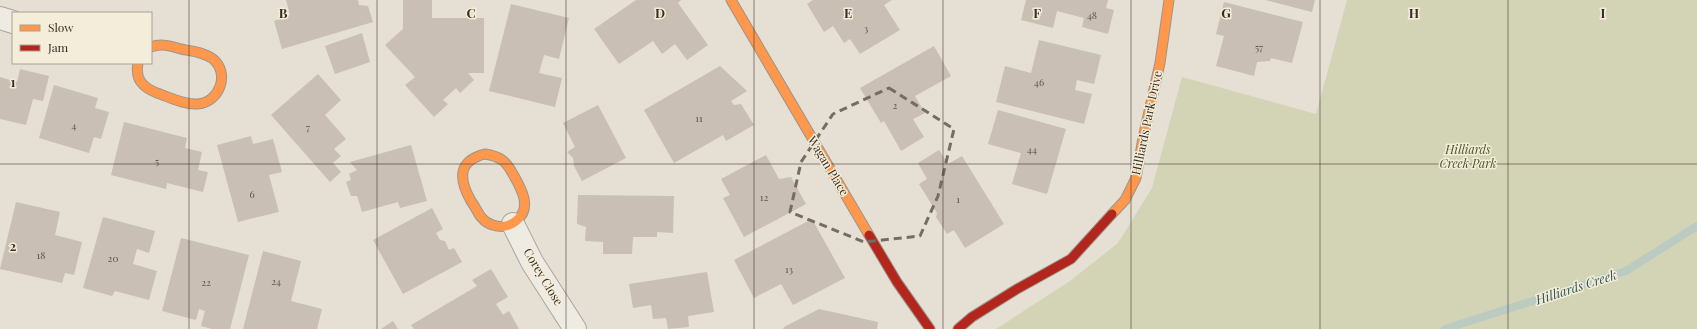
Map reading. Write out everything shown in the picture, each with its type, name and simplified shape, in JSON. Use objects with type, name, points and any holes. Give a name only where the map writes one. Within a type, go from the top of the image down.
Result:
[{"type":"street","name":"Wagan Place","points":[[731,0],[896,282],[930,329]]},
{"type":"street","name":"Hilliards Park Drive","points":[[958,329],[972,317],[1017,289],[1071,259],[1125,200],[1136,178],[1143,138],[1160,63],[1169,0]]},
{"type":"street","points":[[0,18],[12,22]]},
{"type":"street","points":[[138,64],[138,76],[141,84],[146,89],[197,104],[212,99],[218,94],[221,87],[221,72],[212,59],[206,55],[162,44],[152,47]]},
{"type":"street","points":[[484,154],[495,155],[504,162],[524,196],[525,207],[521,217],[513,224],[502,227],[491,225],[482,219],[463,185],[462,174],[466,164],[474,156],[484,154]]},
{"type":"street","name":"Corey Close","points":[[513,224],[532,262],[575,329]]},
{"type":"highlighted area","points":[[889,88],[954,129],[938,196],[920,236],[864,242],[790,212],[801,162],[833,114]]},
{"type":"green space","name":"Hilliards Creek Park","points":[[1347,0],[1697,0],[1697,329],[996,329],[1070,281],[1118,243],[1152,188],[1182,77],[1316,114]]},
{"type":"building","points":[[286,0],[358,0],[359,5],[368,6],[373,22],[282,49],[274,21],[290,15]]},
{"type":"building","points":[[403,0],[432,0],[432,18],[484,18],[484,73],[468,73],[474,80],[460,93],[456,88],[443,100],[448,104],[434,117],[405,85],[415,77],[385,45],[403,29]]},
{"type":"building","points":[[636,0],[681,0],[678,3],[708,45],[687,60],[675,44],[662,54],[653,41],[619,64],[594,29]]},
{"type":"building","points":[[813,0],[892,0],[884,5],[900,30],[860,54],[850,39],[844,43],[833,26],[824,32],[807,4]]},
{"type":"building","points":[[1026,0],[1108,0],[1106,8],[1114,10],[1108,34],[1082,27],[1084,18],[1057,11],[1053,28],[1021,20]]},
{"type":"building","points":[[1265,0],[1315,0],[1312,12]]},
{"type":"building","points":[[1224,2],[1303,22],[1292,63],[1271,58],[1270,61],[1257,62],[1254,76],[1216,66],[1224,36],[1216,34]]},
{"type":"building","points":[[511,4],[569,18],[559,59],[544,55],[539,73],[562,78],[555,107],[489,91]]},
{"type":"building","points":[[362,33],[370,62],[335,74],[325,46]]},
{"type":"building","points":[[1039,40],[1101,55],[1094,84],[1077,80],[1075,90],[1092,94],[1084,124],[996,102],[1005,66],[1031,73]]},
{"type":"building","points":[[934,46],[951,76],[915,96],[925,113],[913,119],[924,137],[901,151],[884,121],[881,123],[860,88]]},
{"type":"building","points":[[720,66],[747,91],[731,101],[734,105],[741,104],[754,125],[726,141],[723,135],[674,163],[644,110]]},
{"type":"building","points":[[20,69],[49,76],[43,101],[33,99],[26,125],[0,119],[0,77],[17,82]]},
{"type":"building","points":[[318,74],[341,100],[325,115],[346,139],[334,149],[341,156],[333,163],[341,172],[330,182],[271,115]]},
{"type":"building","points":[[54,85],[98,98],[95,108],[109,112],[101,139],[94,137],[89,153],[39,138]]},
{"type":"building","points":[[598,105],[626,158],[582,181],[574,166],[573,158],[567,152],[575,147],[563,123]]},
{"type":"building","points":[[998,110],[1066,129],[1047,194],[1012,184],[1021,153],[988,144]]},
{"type":"building","points":[[124,122],[187,138],[185,148],[202,152],[198,170],[208,172],[203,192],[167,183],[166,189],[111,175]]},
{"type":"building","points":[[251,136],[253,144],[273,139],[282,172],[269,175],[279,212],[238,222],[217,145]]},
{"type":"building","points":[[411,145],[427,201],[400,208],[398,202],[362,212],[357,196],[351,196],[346,182],[351,180],[349,174],[357,170],[350,162]]},
{"type":"building","points":[[939,150],[948,164],[962,156],[1004,224],[965,248],[954,230],[947,234],[936,217],[937,213],[919,184],[927,179],[918,163]]},
{"type":"building","points":[[766,155],[779,179],[791,177],[806,204],[744,237],[723,198],[730,195],[721,179]]},
{"type":"building","points":[[578,195],[674,196],[673,233],[657,232],[657,237],[633,237],[632,254],[603,254],[603,242],[585,241],[586,227],[577,224]]},
{"type":"building","points":[[16,202],[60,212],[55,235],[82,242],[74,275],[65,273],[62,283],[0,269]]},
{"type":"building","points":[[432,208],[443,229],[436,233],[440,240],[445,241],[449,250],[454,248],[462,262],[403,294],[373,240]]},
{"type":"building","points":[[103,217],[155,231],[149,253],[137,249],[133,264],[157,271],[149,300],[115,291],[112,296],[83,288]]},
{"type":"building","points":[[812,219],[845,278],[793,305],[781,284],[754,298],[734,260]]},
{"type":"building","points":[[181,238],[249,255],[230,329],[212,329],[201,326],[205,311],[199,309],[196,320],[162,311]]},
{"type":"building","points":[[263,251],[301,261],[291,301],[322,309],[317,329],[243,329]]},
{"type":"building","points":[[491,269],[508,297],[496,304],[503,315],[509,311],[519,329],[414,329],[411,325],[477,286],[472,280]]},
{"type":"building","points":[[707,272],[714,312],[688,316],[689,327],[668,329],[666,318],[653,319],[651,305],[633,308],[629,284]]},
{"type":"building","points":[[819,309],[878,322],[877,329],[783,329],[784,327]]},
{"type":"building","points":[[393,321],[398,329],[381,329]]},
{"type":"waterway","name":"Hilliards Creek","points":[[1445,329],[1626,271],[1697,226]]},
{"type":"traffic: slow","points":[[731,0],[869,235]]},
{"type":"traffic: slow","points":[[1112,214],[1125,200],[1136,178],[1143,138],[1160,63],[1169,0]]},
{"type":"traffic: slow","points":[[138,64],[137,69],[141,82],[152,91],[172,99],[198,104],[206,102],[217,93],[222,79],[218,65],[213,59],[202,53],[170,46],[158,45],[152,47]]},
{"type":"traffic: slow","points":[[485,154],[500,159],[508,166],[519,185],[524,198],[525,204],[521,216],[512,224],[507,226],[493,225],[484,220],[471,201],[464,186],[463,172],[465,166],[469,161],[485,154]]},
{"type":"traffic: jam","points":[[958,329],[972,317],[1017,289],[1071,259],[1112,214]]},
{"type":"traffic: jam","points":[[869,235],[897,282],[930,329]]}]
